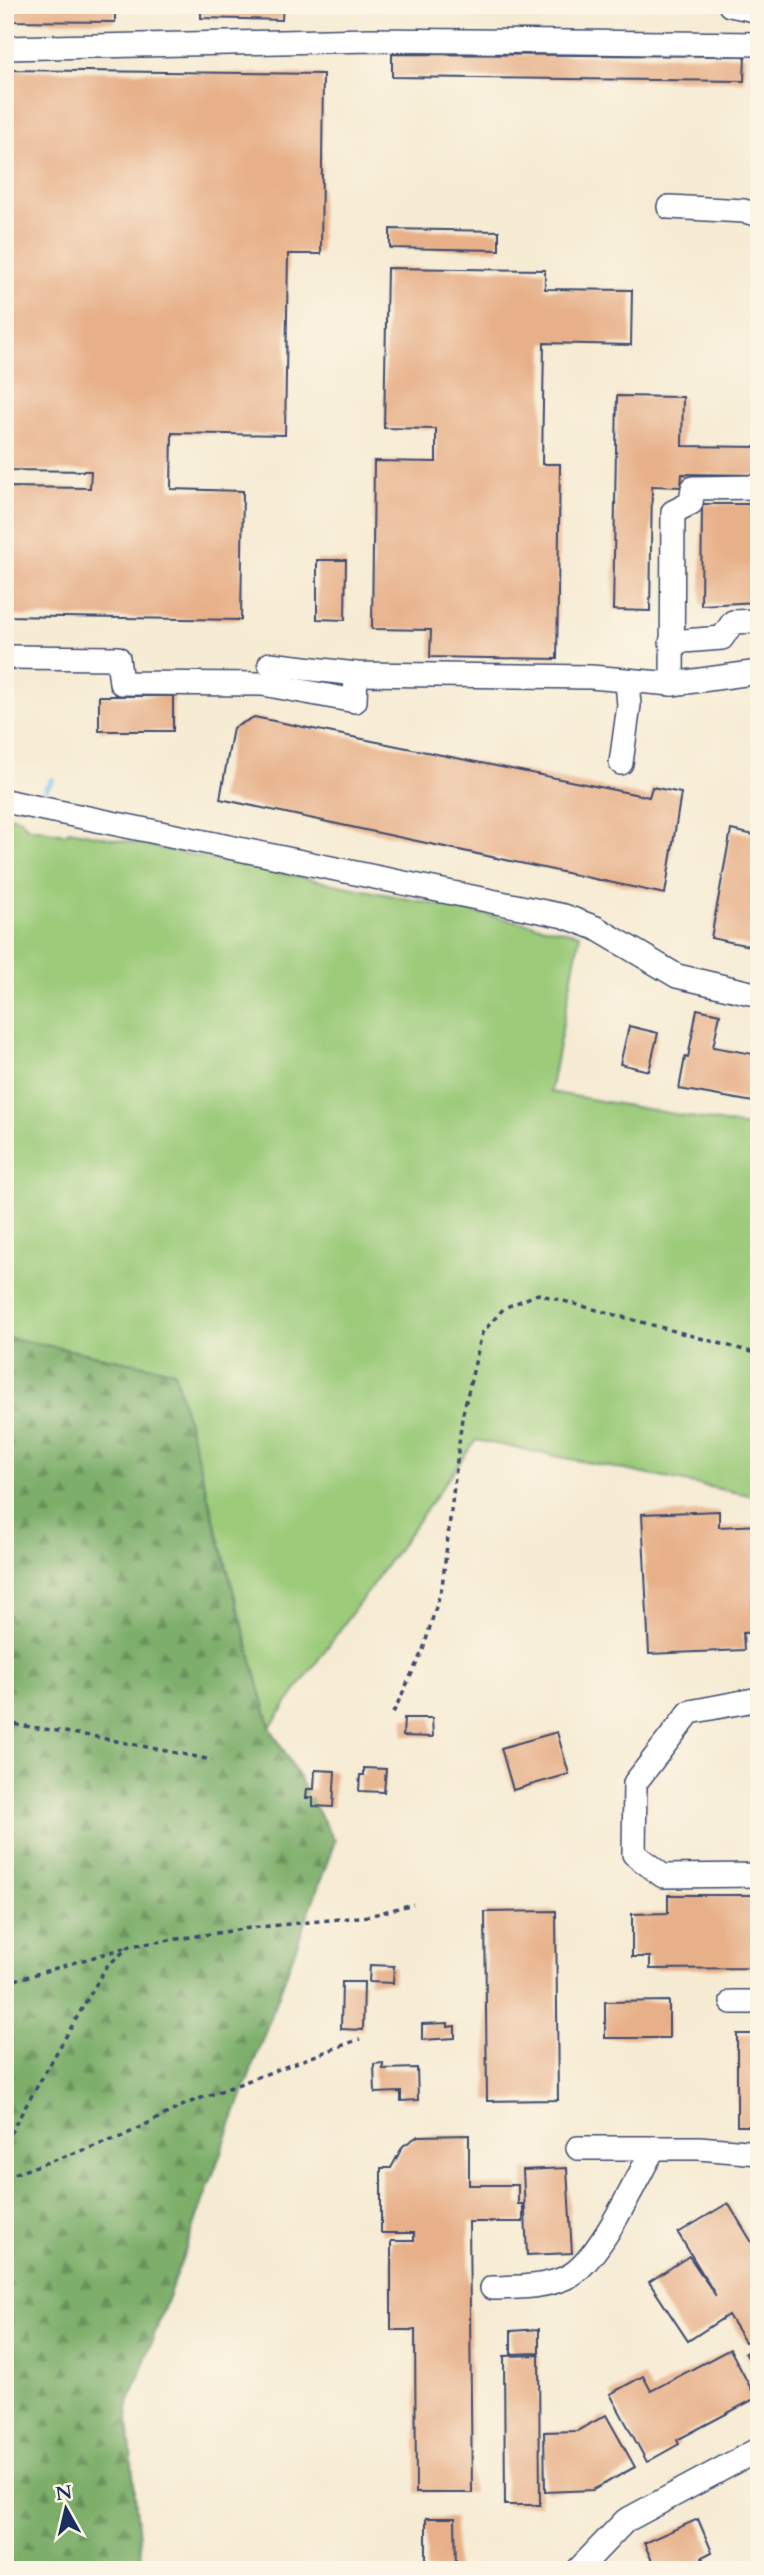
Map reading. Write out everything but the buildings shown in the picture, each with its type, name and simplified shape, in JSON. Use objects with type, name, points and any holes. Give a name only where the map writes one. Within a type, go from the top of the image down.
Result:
[{"type":"street","points":[[730,5],[759,11]]},
{"type":"street","points":[[5,48],[371,40],[759,44]]},
{"type":"street","points":[[669,207],[744,211],[759,215]]},
{"type":"street","points":[[672,684],[673,512],[691,503],[693,488],[759,487]]},
{"type":"street","points":[[671,642],[722,638],[733,622],[759,621]]},
{"type":"street","points":[[5,657],[118,658],[121,683],[263,684],[355,701],[356,674]]},
{"type":"street","points":[[270,664],[356,674],[591,677],[672,684],[759,672]]},
{"type":"street","points":[[621,763],[629,705],[627,682]]},
{"type":"street","points":[[5,801],[564,915],[596,928],[677,976],[759,995]]},
{"type":"street","points":[[759,1699],[690,1712],[635,1783],[634,1854],[663,1876],[759,1875]]},
{"type":"street","points":[[732,2003],[759,2002]]},
{"type":"street","points":[[578,2148],[699,2148],[759,2153]]},
{"type":"street","points":[[492,2288],[544,2285],[568,2277],[593,2256],[654,2148]]},
{"type":"street","points":[[578,2570],[625,2521],[759,2449]]},
{"type":"path","points":[[393,1713],[422,1650],[442,1587],[462,1418],[482,1333],[504,1308],[538,1294],[759,1354]]},
{"type":"path","points":[[5,1723],[92,1736],[212,1760]]},
{"type":"path","points":[[5,1983],[130,1946],[250,1928],[369,1916],[413,1904]]},
{"type":"path","points":[[5,2142],[106,1967],[130,1946]]},
{"type":"path","points":[[5,2177],[121,2137],[188,2103],[360,2039]]},
{"type":"green space","points":[[5,815],[20,819],[27,827],[65,834],[70,830],[580,934],[550,1092],[759,1129],[759,1497],[476,1440],[270,1727],[174,1371],[5,1337]]},
{"type":"green space","points":[[5,1337],[174,1371],[270,1727],[335,1841],[127,2409],[142,2570],[5,2570]]},
{"type":"waterway","points":[[46,788],[52,780]]}]
